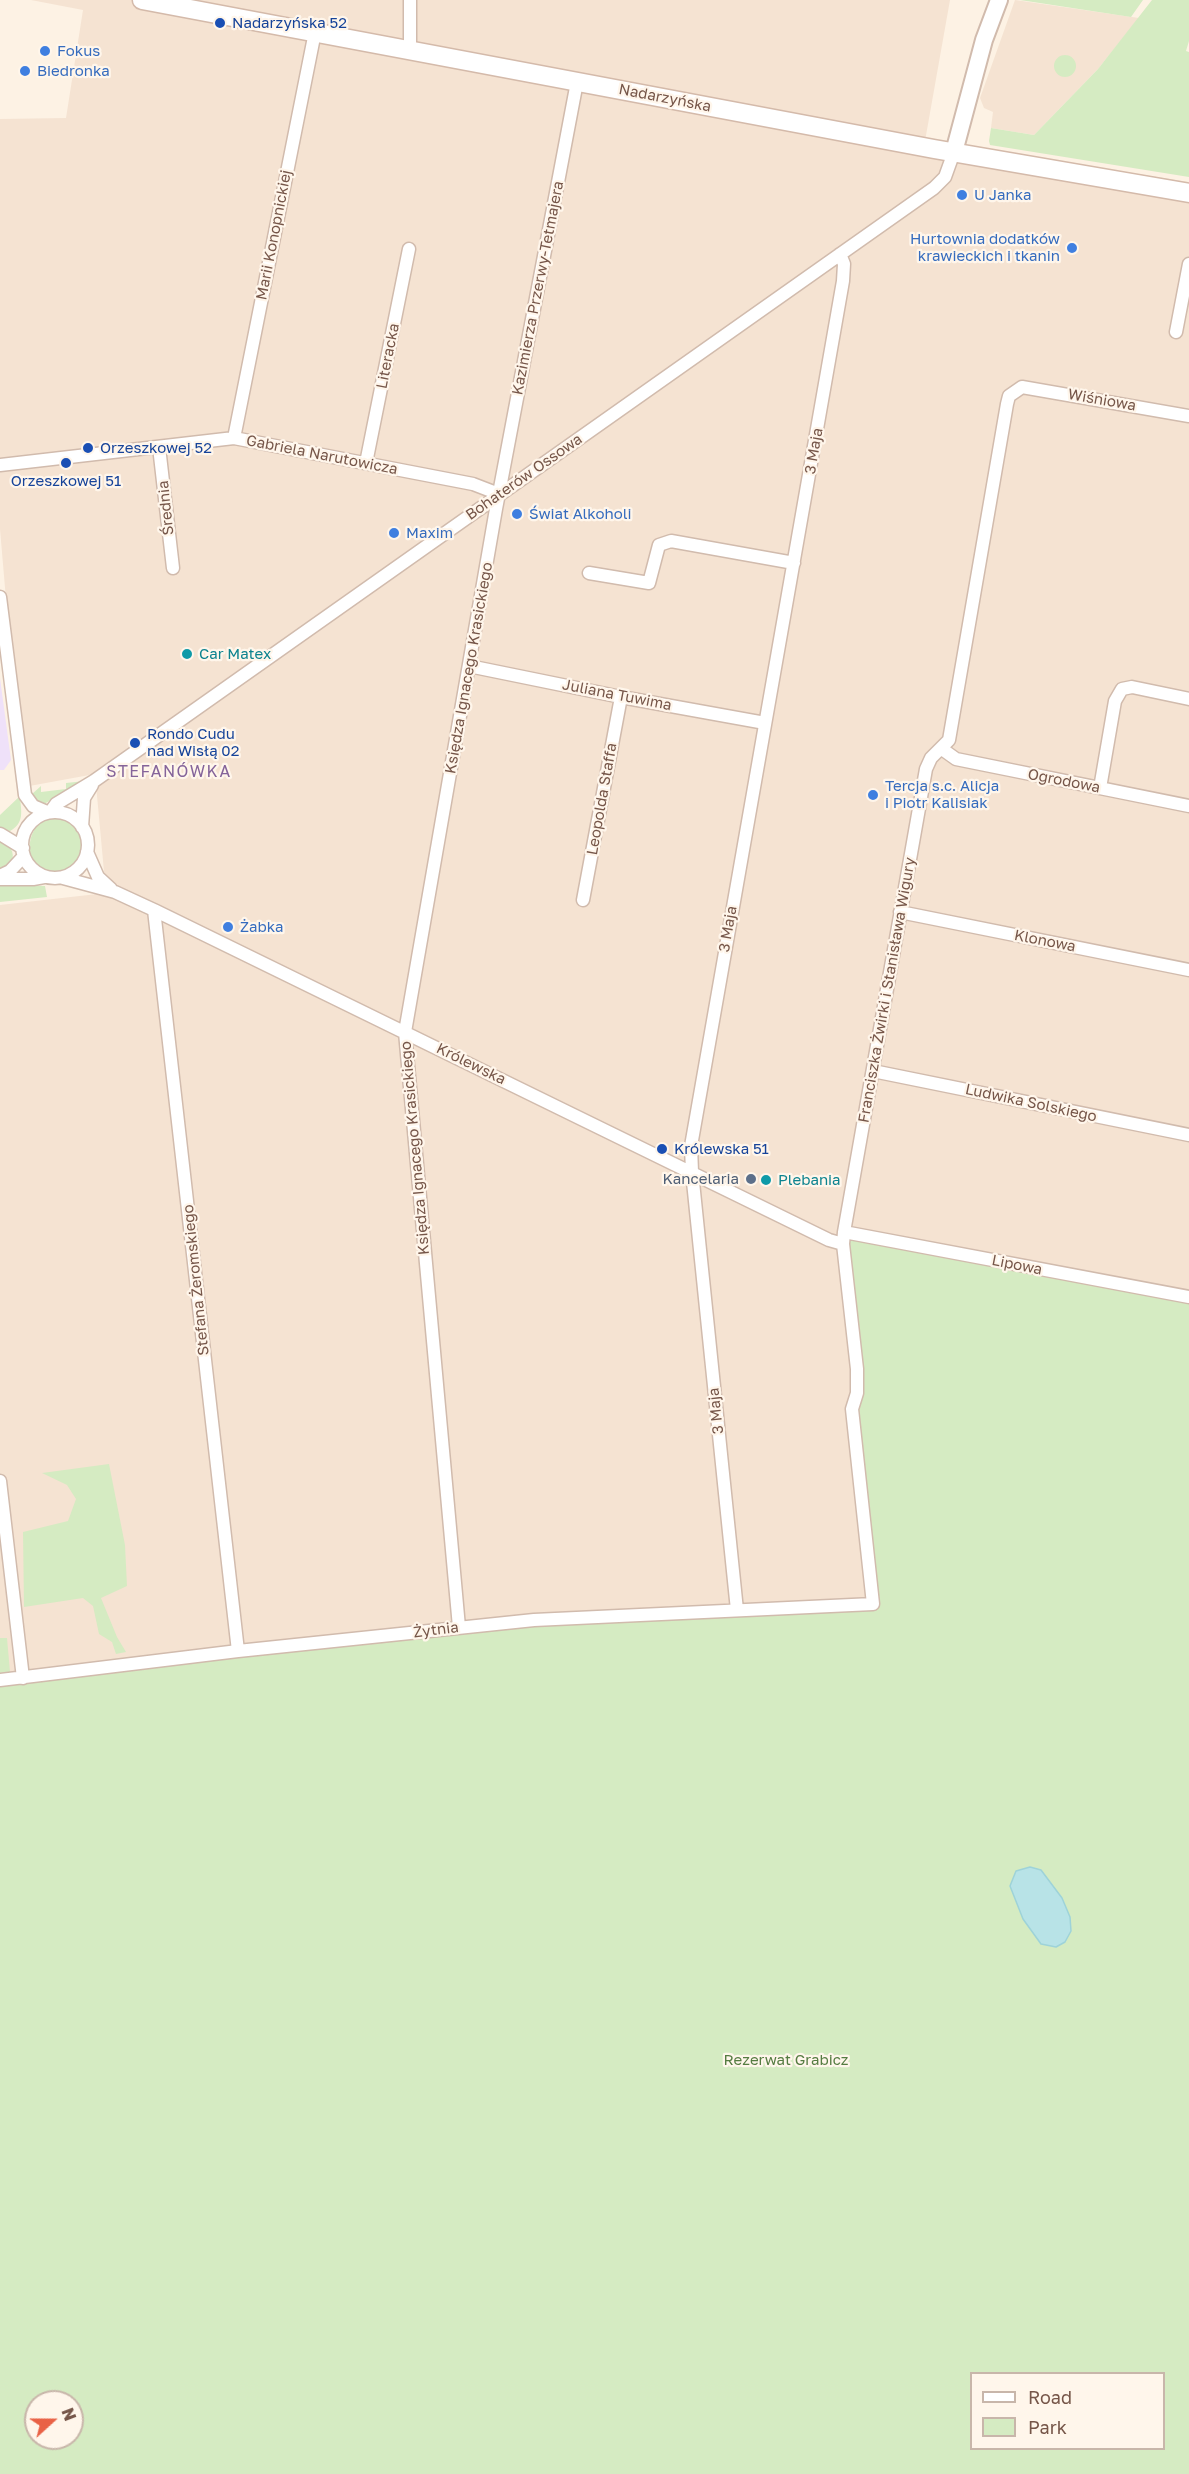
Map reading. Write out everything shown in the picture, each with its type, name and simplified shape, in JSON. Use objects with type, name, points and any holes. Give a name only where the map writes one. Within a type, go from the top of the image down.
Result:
[{"type":"main road","name":"Nadarzyńska","points":[[142,0],[954,152],[1189,193]]},
{"type":"street","points":[[410,0],[410,50]]},
{"type":"street","points":[[954,152],[984,40],[999,0]]},
{"type":"street","name":"Marii Konopnickiej","points":[[234,438],[315,32]]},
{"type":"street","name":"Kazimierza Przerwy-Tetmajera","points":[[499,494],[577,82]]},
{"type":"street","name":"Bohaterów Ossowa","points":[[49,811],[940,183],[948,170],[954,152]]},
{"type":"street","name":"Literacka","points":[[366,463],[409,249]]},
{"type":"street","name":"3 Maja","points":[[737,1610],[691,1146],[843,281],[844,264],[840,254]]},
{"type":"street","points":[[1176,333],[1189,264]]},
{"type":"street","name":"Wiśniowa","points":[[1015,390],[1022,387],[1032,388],[1189,416]]},
{"type":"street","name":"Franciszka Żwirki i Stanisława Wigury","points":[[873,1604],[852,1409],[857,1394],[857,1370],[844,1238],[926,769],[931,758],[949,740],[1007,404],[1015,390]]},
{"type":"street","name":"Gabriela Narutowicza","points":[[0,465],[234,438],[473,484],[499,494]]},
{"type":"street","name":"Średnia","points":[[159,447],[173,568]]},
{"type":"street","name":"Księdza Ignacego Krasickiego","points":[[459,1628],[405,1032],[499,494]]},
{"type":"street","points":[[589,573],[649,584],[659,544],[671,541],[794,562]]},
{"type":"street","points":[[0,597],[25,795],[33,806],[68,814],[82,826]]},
{"type":"street","name":"Juliana Tuwima","points":[[470,666],[765,723]]},
{"type":"street","points":[[1100,788],[1115,701],[1122,689],[1132,687],[1189,699]]},
{"type":"street","name":"Leopolda Staffa","points":[[583,900],[621,697]]},
{"type":"street","name":"Ogrodowa","points":[[942,749],[956,759],[1189,806]]},
{"type":"street","points":[[94,781],[84,798],[82,826],[87,852],[98,877],[115,892]]},
{"type":"street","points":[[3,836],[16,836],[26,831],[38,817],[49,811]]},
{"type":"street","points":[[0,878],[10,871],[23,852],[26,831]]},
{"type":"street","points":[[3,836],[23,852],[32,868],[44,877]]},
{"type":"street","points":[[0,878],[63,878],[78,869],[87,852]]},
{"type":"street","name":"Królewska","points":[[63,878],[115,892],[829,1240],[844,1238]]},
{"type":"street","name":"Stefana Żeromskiego","points":[[154,910],[238,1651]]},
{"type":"street","name":"Klonowa","points":[[900,912],[1189,970]]},
{"type":"street","name":"Ludwika Solskiego","points":[[873,1071],[1189,1135]]},
{"type":"street","name":"Lipowa","points":[[844,1238],[1189,1298]]},
{"type":"street","points":[[0,1481],[23,1678]]},
{"type":"street","name":"Żytnia","points":[[0,1680],[238,1651],[534,1620],[873,1604]]},
{"type":"shaded area","points":[[31,0],[950,0],[925,141],[1189,182],[1189,1303],[849,1238],[876,1609],[247,1646],[0,1674],[0,905],[106,893],[95,774],[24,787],[0,529],[0,119],[66,118],[83,10]]},
{"type":"shaded area","points":[[1015,0],[1139,18],[1098,69],[1034,135],[991,128],[993,112],[984,108],[980,98]]},
{"type":"shaded area","points":[[0,678],[11,760],[4,770],[0,770]]},
{"type":"green space","points":[[1020,0],[1143,0],[1131,17]]},
{"type":"green space","points":[[1152,0],[1189,0],[1189,41],[1186,51],[1189,52],[1189,177],[990,145],[991,128],[1034,135],[1098,69]]},
{"type":"green space","points":[[1065,55],[1073,58],[1076,66],[1073,74],[1065,77],[1057,74],[1054,66],[1057,58]]},
{"type":"green space","points":[[85,781],[44,804],[35,802],[32,794],[41,786],[41,792],[66,789],[66,783]]},
{"type":"green space","points":[[20,796],[21,816],[18,824],[10,831],[0,829],[0,815]]},
{"type":"green space","points":[[55,815],[69,820],[74,825],[81,838],[82,846],[79,861],[72,869],[61,874],[48,873],[38,868],[32,859],[30,849],[31,838],[36,828],[44,820]]},
{"type":"green space","points":[[0,840],[9,846],[13,855],[12,863],[0,871]]},
{"type":"green space","points":[[0,885],[45,886],[47,897],[0,902]]},
{"type":"green space","name":"Rezerwat Grabicz","points":[[849,1238],[1189,1303],[1189,2474],[0,2474],[0,1686],[247,1646],[531,1625],[876,1608],[857,1414],[861,1397]]},
{"type":"green space","points":[[109,1464],[125,1545],[127,1586],[101,1598],[117,1637],[126,1652],[116,1654],[112,1642],[99,1634],[93,1606],[83,1598],[24,1607],[23,1532],[68,1521],[76,1499],[67,1485],[42,1473]]},
{"type":"green space","points":[[0,1638],[7,1638],[10,1672],[0,1673]]},
{"type":"water","points":[[1030,1867],[1041,1870],[1062,1898],[1070,1917],[1071,1931],[1065,1942],[1056,1947],[1041,1944],[1023,1919],[1010,1886],[1016,1871]]},
{"type":"place","name":"Nadarzyńska 52","points":[[220,23]]},
{"type":"place","name":"Fokus","points":[[45,51]]},
{"type":"place","name":"Biedronka","points":[[25,71]]},
{"type":"place","name":"U Janka","points":[[962,195]]},
{"type":"place","name":"Hurtownia dodatków krawieckich i tkanin","points":[[1072,248]]},
{"type":"place","name":"Orzeszkowej 52","points":[[88,448]]},
{"type":"place","name":"Orzeszkowej 51","points":[[66,463]]},
{"type":"place","name":"Świat Alkoholi","points":[[517,514]]},
{"type":"place","name":"Maxim","points":[[394,533]]},
{"type":"place","name":"Car Matex","points":[[187,654]]},
{"type":"place","name":"Rondo Cudu nad Wisłą 02","points":[[135,743]]},
{"type":"place","name":"Tercja s.c. Alicja i Piotr Kalisiak","points":[[873,795]]},
{"type":"place","name":"Żabka","points":[[228,927]]},
{"type":"place","name":"Królewska 51","points":[[662,1149]]},
{"type":"place","name":"Kancelaria","points":[[751,1179]]},
{"type":"place","name":"Plebania","points":[[766,1180]]},
{"type":"district","name":"STEFANÓWKA","points":[[169,772]]}]
